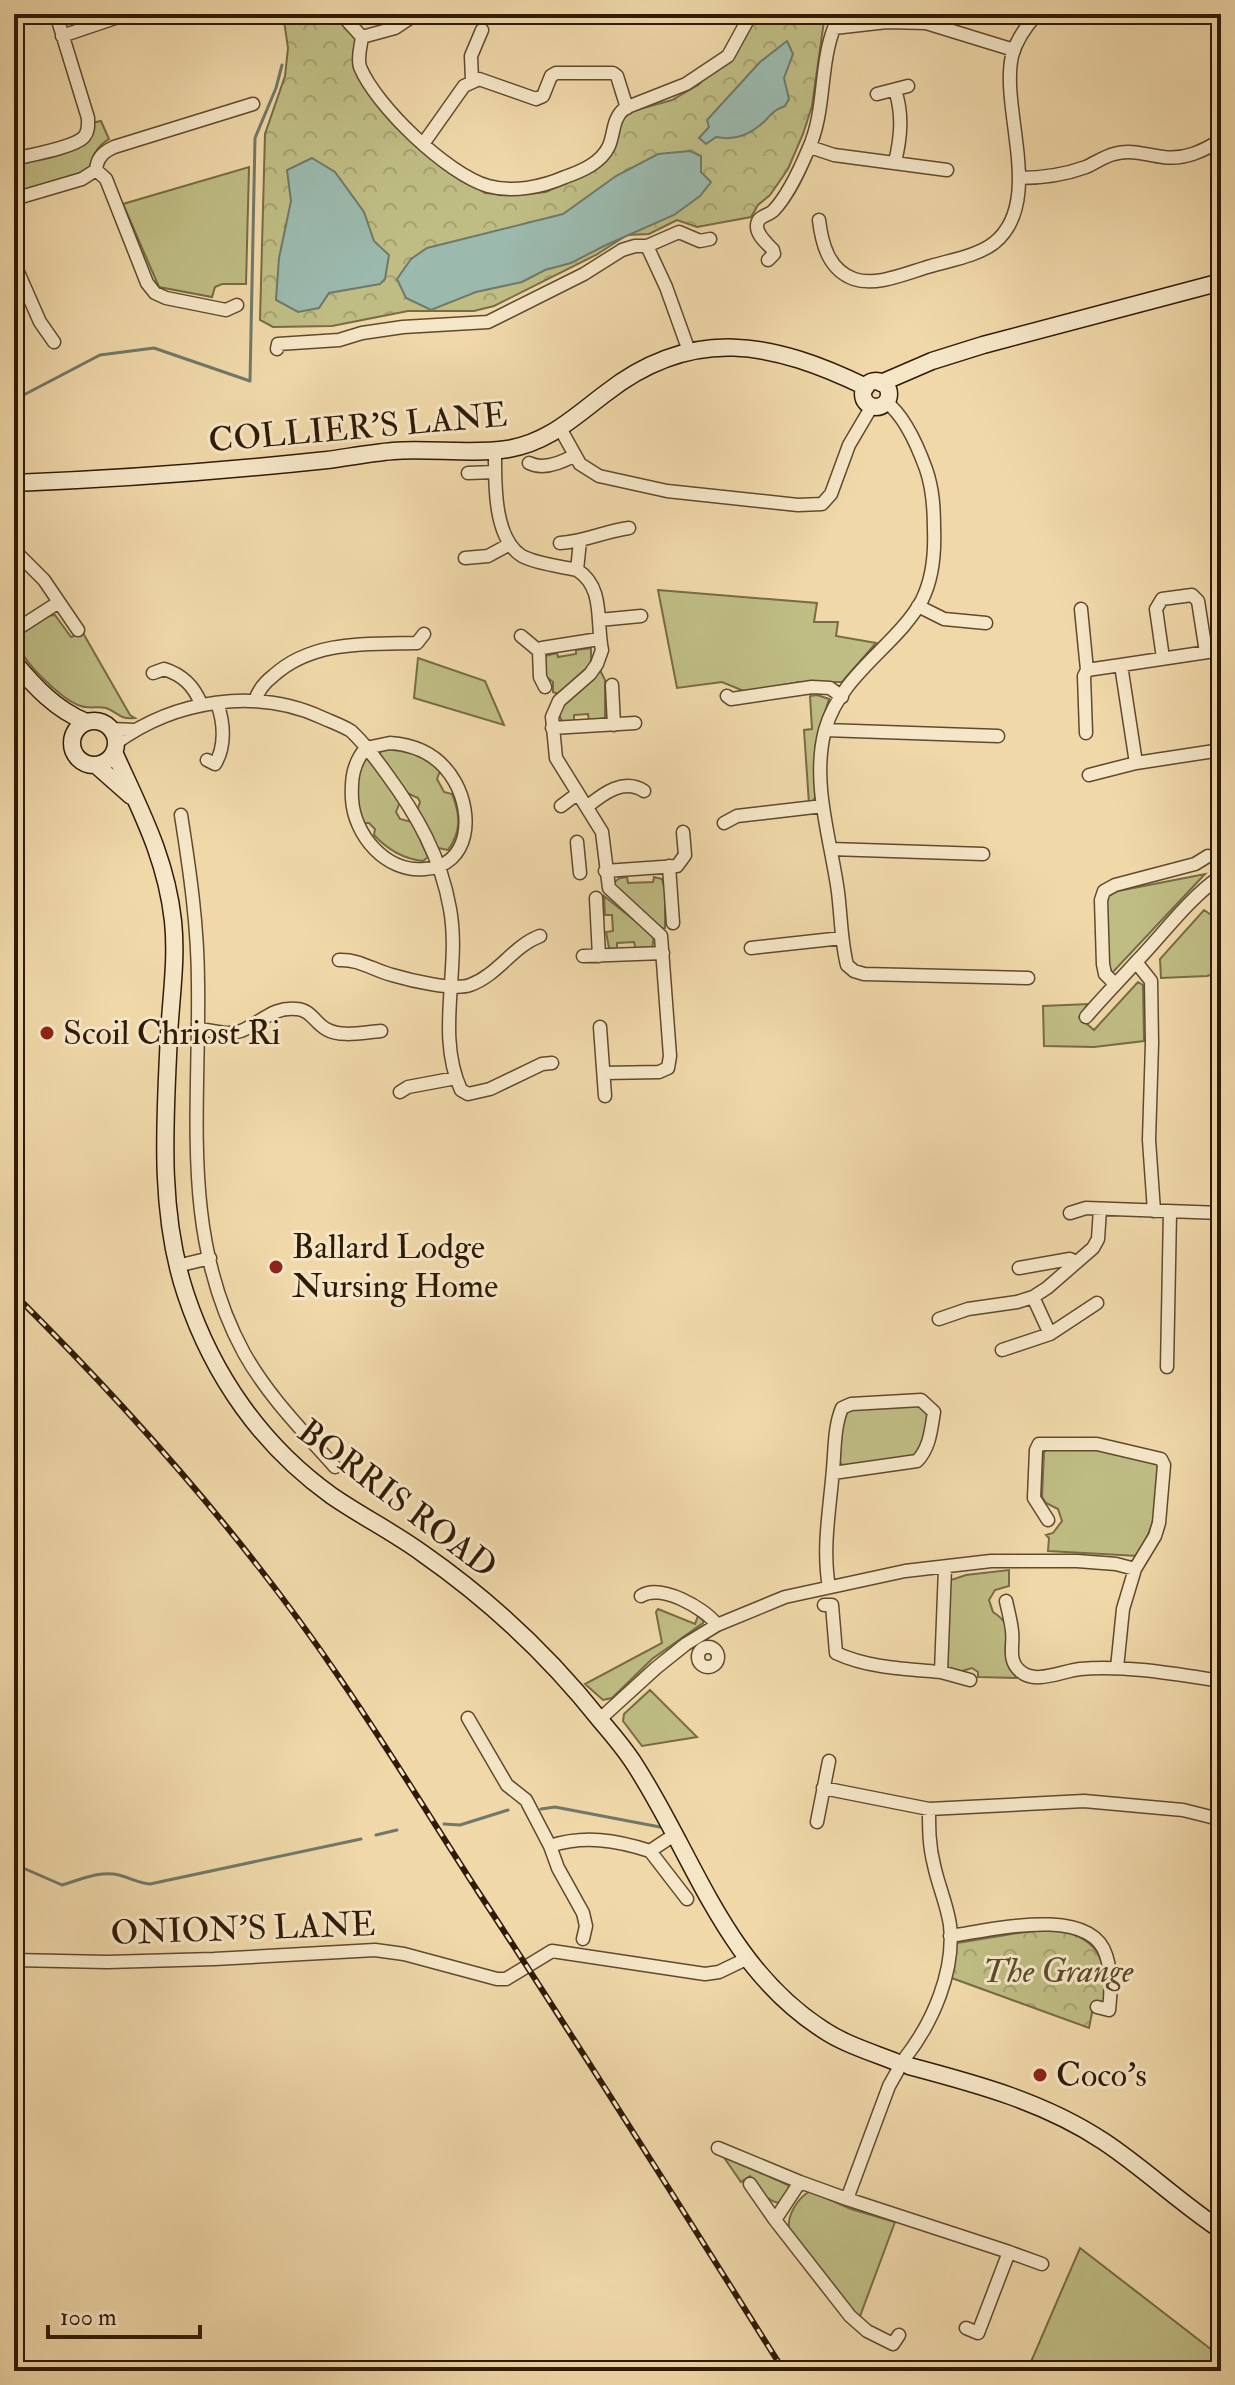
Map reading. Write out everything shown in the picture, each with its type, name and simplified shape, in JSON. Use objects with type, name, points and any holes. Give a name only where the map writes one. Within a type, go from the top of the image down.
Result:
[{"type":"street","points":[[14,159],[71,144],[87,132],[88,118],[56,14]]},
{"type":"street","points":[[62,36],[127,14]]},
{"type":"street","points":[[341,14],[362,37]]},
{"type":"street","points":[[362,37],[395,28],[416,14]]},
{"type":"street","points":[[819,220],[825,248],[836,268],[858,281],[872,281],[953,260],[993,244],[1010,222],[1019,178],[1009,87],[1014,50],[1037,14]]},
{"type":"street","points":[[362,37],[359,55],[361,68],[374,90],[403,125],[423,144],[478,182],[504,189],[531,187],[563,178],[596,162],[609,146],[615,120],[627,108],[686,84],[728,56],[749,15]]},
{"type":"street","points":[[768,260],[774,254],[773,250],[758,234],[757,223],[761,217],[773,212],[810,147],[823,87],[832,22],[926,23],[1014,50]]},
{"type":"street","points":[[472,80],[471,56],[482,30]]},
{"type":"street","points":[[423,144],[447,107],[472,80],[488,80],[523,97],[536,99],[543,96],[551,76],[556,73],[613,73],[617,76],[627,108]]},
{"type":"street","points":[[877,94],[901,88],[899,147],[895,162]]},
{"type":"street","points":[[14,199],[82,179],[96,170],[104,151],[114,147],[254,106]]},
{"type":"street","points":[[1019,178],[1054,177],[1079,170],[1112,154],[1127,152],[1186,157],[1221,140]]},
{"type":"street","points":[[810,147],[834,155],[947,170]]},
{"type":"street","points":[[96,170],[106,179],[147,283],[153,291],[166,298],[226,310],[237,305]]},
{"type":"street","points":[[277,349],[278,344],[339,340],[393,328],[488,322],[584,274],[622,250],[647,246],[679,232],[700,241],[710,239]]},
{"type":"street","points":[[647,246],[666,287],[689,351]]},
{"type":"street","points":[[14,263],[40,322],[54,342]]},
{"type":"street","points":[[561,430],[580,464],[599,476],[667,491],[798,505],[822,504],[831,494],[849,445],[879,395],[916,368],[983,345],[1221,282]]},
{"type":"street","name":"COLLIER'S LANE","points":[[14,483],[328,460],[392,451],[495,451],[526,445],[561,430],[626,379],[689,351],[734,347],[768,352],[815,365],[879,395]]},
{"type":"street","points":[[879,395],[908,429],[924,464],[932,490],[934,560],[930,579],[918,606],[853,678],[825,730],[821,760],[823,806],[847,965],[858,973],[1028,978]]},
{"type":"street","points":[[495,451],[498,511],[510,544],[527,558],[577,570],[594,591],[602,650],[590,674],[554,709],[552,728],[556,758],[602,832],[609,888],[661,936],[670,1056],[668,1068],[659,1072],[604,1073]]},
{"type":"street","points":[[529,463],[548,466],[575,455]]},
{"type":"street","points":[[468,473],[495,472]]},
{"type":"street","points":[[560,543],[629,528]]},
{"type":"street","points":[[577,570],[580,541]]},
{"type":"street","points":[[465,558],[488,556],[510,544]]},
{"type":"street","points":[[14,550],[44,580],[78,630]]},
{"type":"street","points":[[1163,658],[1156,609],[1162,599],[1175,596],[1192,595],[1198,601],[1206,652]]},
{"type":"street","points":[[14,631],[59,602]]},
{"type":"street","points":[[918,606],[944,619],[986,623]]},
{"type":"street","points":[[1081,609],[1087,670],[1084,676],[1086,733]]},
{"type":"street","points":[[599,620],[641,616]]},
{"type":"street","points":[[255,701],[261,686],[299,656],[334,647],[417,643],[424,634]]},
{"type":"street","points":[[521,636],[539,651],[540,677],[545,687]]},
{"type":"street","points":[[539,651],[574,641],[599,639]]},
{"type":"street","points":[[1087,670],[1221,650]]},
{"type":"street","points":[[14,662],[65,713],[86,722],[96,721],[114,741]]},
{"type":"street","points":[[1121,665],[1136,763]]},
{"type":"street","points":[[153,673],[164,669],[184,678],[196,691],[201,704]]},
{"type":"street","points":[[612,685],[614,725]]},
{"type":"street","points":[[727,696],[731,699],[812,687],[830,688],[842,697]]},
{"type":"street","points":[[52,702],[77,758],[83,763],[97,766],[107,761],[114,741],[171,712],[201,704],[255,701],[308,710],[350,731],[412,810],[439,864],[451,910],[454,937],[449,1025],[456,1078],[461,1090],[468,1094],[490,1089],[542,1064],[552,1063]]},
{"type":"street","points":[[207,760],[215,764],[221,750],[222,728],[217,703]]},
{"type":"street","points":[[71,741],[76,730],[86,722]]},
{"type":"street","points":[[552,728],[635,723]]},
{"type":"street","points":[[825,730],[998,736]]},
{"type":"street","name":"BORRIS ROAD","points":[[114,741],[163,863],[174,923],[167,1148],[168,1202],[177,1266],[200,1336],[246,1412],[274,1446],[312,1481],[425,1554],[465,1585],[551,1663],[634,1763],[723,1925],[771,1988],[822,2029],[848,2043],[902,2064],[985,2086],[1055,2113],[1102,2140],[1221,2230]]},
{"type":"street","points":[[390,743],[420,749],[447,769],[457,784],[467,812],[466,830],[451,858],[423,869],[397,864],[374,849],[362,833],[352,807],[354,764],[366,748],[390,743]]},
{"type":"street","points":[[1089,775],[1136,763],[1221,750]]},
{"type":"street","name":"BORRIS ROAD","points":[[97,766],[135,799]]},
{"type":"street","points":[[588,806],[621,786],[631,785],[644,791]]},
{"type":"street","points":[[561,806],[577,794]]},
{"type":"street","points":[[724,823],[737,816],[823,806]]},
{"type":"street","points":[[181,815],[195,913],[198,1029],[195,1163],[200,1211],[210,1258],[231,1325],[257,1374],[270,1394],[335,1467]]},
{"type":"street","points":[[605,871],[677,866],[684,859],[683,832]]},
{"type":"street","points":[[580,873],[577,848],[603,851]]},
{"type":"street","points":[[831,849],[983,854]]},
{"type":"street","points":[[1114,983],[1105,974],[1103,964],[1101,900],[1104,891],[1115,885],[1195,864],[1208,856]]},
{"type":"street","points":[[669,866],[673,923]]},
{"type":"street","points":[[1086,1017],[1196,895],[1221,876]]},
{"type":"street","points":[[596,898],[599,956]]},
{"type":"street","points":[[339,960],[351,960],[392,975],[453,987],[473,984],[486,977],[531,939],[540,936]]},
{"type":"street","points":[[751,948],[842,938]]},
{"type":"street","points":[[583,956],[663,953]]},
{"type":"street","points":[[1136,962],[1151,981],[1149,1140],[1154,1211]]},
{"type":"street","points":[[198,1029],[224,1034],[239,1032],[278,1009],[296,1009],[305,1010],[326,1029],[336,1033],[381,1031]]},
{"type":"street","points":[[600,1027],[605,1096]]},
{"type":"street","points":[[400,1092],[408,1087],[456,1078]]},
{"type":"street","points":[[1070,1213],[1086,1208],[1221,1213]]},
{"type":"street","points":[[939,1319],[968,1309],[994,1307],[1033,1297],[1093,1248],[1098,1239],[1100,1209]]},
{"type":"street","points":[[1167,1367],[1170,1212]]},
{"type":"street","points":[[177,1266],[210,1258]]},
{"type":"street","points":[[1019,1268],[1070,1259],[1076,1262]]},
{"type":"street","points":[[1033,1297],[1050,1334]]},
{"type":"street","points":[[1002,1350],[1050,1334],[1097,1303]]},
{"type":"street","points":[[829,1587],[826,1571],[827,1531],[837,1428],[842,1408],[851,1404],[921,1400],[934,1412],[924,1454],[917,1461],[833,1473]]},
{"type":"street","points":[[1048,1520],[1034,1498],[1036,1450],[1039,1444],[1097,1444],[1161,1459],[1164,1486],[1159,1523],[1155,1536],[1135,1569],[1123,1609],[1117,1668]]},
{"type":"street","points":[[600,1719],[656,1668],[700,1643],[717,1625],[774,1601],[905,1571],[991,1561],[1097,1563],[1135,1569]]},
{"type":"street","points":[[941,1672],[945,1568]]},
{"type":"street","points":[[641,1596],[647,1592],[660,1592],[708,1613],[717,1625]]},
{"type":"street","points":[[1006,1601],[1013,1631],[1012,1657],[1017,1669],[1024,1675],[1037,1677],[1076,1669],[1117,1668],[1221,1681]]},
{"type":"street","points":[[824,1605],[832,1605],[836,1653],[863,1662],[941,1672],[970,1680]]},
{"type":"street","points":[[468,1718],[507,1785],[526,1800],[550,1846],[558,1868],[583,1913],[586,1926],[583,1939]]},
{"type":"street","points":[[817,1822],[829,1761]]},
{"type":"street","points":[[823,1788],[929,1809],[1084,1801],[1183,1810],[1219,1819],[1218,1828]]},
{"type":"street","points":[[847,2199],[889,2086],[935,2007],[945,1978],[949,1922],[930,1847],[929,1809]]},
{"type":"street","points":[[650,1851],[674,1835]]},
{"type":"street","points":[[550,1846],[565,1841],[600,1839],[650,1851],[687,1899]]},
{"type":"street","points":[[950,1936],[1056,1923],[1091,1935],[1106,1952],[1111,1989],[1109,2010],[1097,2007]]},
{"type":"street","name":"ONION'S LANE","points":[[14,1960],[107,1962],[375,1950],[506,1979],[552,1951],[705,1974],[719,1972],[746,1959]]},
{"type":"street","points":[[718,2148],[847,2199],[1042,2264]]},
{"type":"street","points":[[775,2220],[800,2182]]},
{"type":"street","points":[[750,2184],[850,2316],[867,2331],[893,2344],[899,2335]]},
{"type":"street","points":[[966,2328],[978,2333],[1009,2252]]},
{"type":"green space","points":[[283,14],[336,14],[357,37],[363,80],[465,180],[485,193],[513,195],[546,192],[588,172],[617,119],[629,112],[672,100],[698,85],[734,52],[756,14],[825,14],[812,106],[803,134],[788,169],[751,217],[697,227],[677,220],[649,234],[627,235],[596,255],[494,306],[474,311],[408,311],[332,326],[273,327],[260,320],[265,134],[285,76],[288,48]]},
{"type":"green space","points":[[101,121],[109,139],[95,153],[90,171],[14,193],[14,162],[77,145],[92,123]]},
{"type":"green space","points":[[249,167],[246,284],[222,284],[215,287],[212,297],[159,287],[123,204]]},
{"type":"green space","points":[[658,590],[817,603],[814,622],[838,622],[836,636],[876,643],[842,682],[800,682],[746,692],[722,682],[677,688]]},
{"type":"green space","points":[[55,615],[71,637],[83,633],[130,715],[135,718],[122,717],[106,708],[84,707],[73,702],[32,667],[16,638],[47,616]]},
{"type":"green space","points":[[591,648],[591,664],[558,694],[553,692],[553,682],[544,675],[545,656],[576,654],[576,650]]},
{"type":"green space","points":[[418,658],[485,681],[504,725],[414,698]]},
{"type":"green space","points":[[600,670],[605,680],[605,718],[589,721],[588,714],[574,715],[574,722],[562,721],[559,715],[562,706]]},
{"type":"green space","points":[[810,696],[829,699],[815,747],[815,798],[809,804],[804,730],[812,729]]},
{"type":"green space","points":[[384,745],[421,753],[440,771],[437,779],[444,792],[452,794],[458,815],[456,836],[448,850],[438,848],[417,811],[418,798],[405,792],[379,755]]},
{"type":"green space","points":[[365,758],[400,802],[396,812],[400,819],[412,822],[428,857],[423,861],[402,856],[390,849],[374,835],[375,829],[369,823],[361,821],[355,782]]},
{"type":"green space","points":[[1205,874],[1112,973],[1107,962],[1106,903],[1109,896],[1118,891]]},
{"type":"green space","points":[[627,877],[628,883],[653,882],[654,877],[662,879],[665,928],[617,891],[613,883]]},
{"type":"green space","points":[[604,896],[654,936],[652,949],[636,950],[634,942],[617,943],[617,951],[609,948],[606,932],[613,931],[612,915],[605,915]]},
{"type":"green space","points":[[1204,910],[1221,922],[1221,972],[1207,976],[1161,978],[1160,959]]},
{"type":"green space","points":[[1138,982],[1143,985],[1144,1041],[1094,1047],[1044,1046],[1043,1006],[1088,1004],[1079,1017],[1094,1030]]},
{"type":"green space","points":[[917,1405],[926,1409],[927,1422],[924,1441],[914,1456],[843,1466],[838,1460],[842,1417],[850,1409]]},
{"type":"green space","points":[[1097,1448],[1158,1461],[1155,1510],[1138,1556],[1048,1551],[1049,1538],[1046,1535],[1053,1533],[1062,1521],[1058,1509],[1042,1497],[1044,1452],[1047,1449]]},
{"type":"green space","points":[[1009,1570],[1009,1586],[995,1590],[989,1600],[993,1612],[1007,1629],[1005,1652],[1016,1678],[978,1677],[978,1672],[972,1668],[959,1672],[947,1667],[951,1580]]},
{"type":"green space","points":[[658,1609],[695,1624],[698,1616],[703,1623],[652,1659],[612,1698],[603,1700],[585,1684],[662,1643]]},
{"type":"green space","points":[[650,1690],[697,1737],[642,1746],[623,1721],[624,1714]]},
{"type":"green space","name":"The Grange","points":[[1049,1928],[1079,1936],[1089,1943],[1101,1961],[1105,2004],[1094,2003],[1089,2028],[949,1977],[957,1943]]},
{"type":"green space","points":[[727,2158],[788,2185],[790,2190],[781,2203],[771,2200],[750,2176],[741,2182]]},
{"type":"green space","points":[[810,2191],[851,2209],[895,2222],[859,2319],[789,2230],[794,2208]]},
{"type":"green space","points":[[1080,2248],[1221,2357],[1221,2371],[1205,2371],[1195,2366],[1193,2371],[1027,2371]]},
{"type":"shaded area","points":[[787,41],[793,54],[784,78],[789,99],[785,106],[749,133],[733,138],[716,137],[706,144],[699,138],[709,127],[707,120],[760,62]]},
{"type":"shaded area","points":[[690,151],[701,156],[701,172],[711,182],[700,196],[674,215],[522,282],[476,292],[431,310],[406,298],[397,279],[411,259],[427,248],[563,214],[616,176],[658,154]]},
{"type":"shaded area","points":[[312,158],[335,172],[364,212],[374,241],[389,255],[385,279],[380,284],[329,293],[319,308],[298,312],[276,300],[279,258],[291,201],[287,170]]},
{"type":"waterway","points":[[14,400],[100,355],[154,348],[250,381],[255,138],[282,65]]},
{"type":"waterway","points":[[541,1809],[555,1807],[660,1827]]},
{"type":"waterway","points":[[444,1824],[460,1825],[508,1810]]},
{"type":"waterway","points":[[376,1835],[397,1830]]},
{"type":"waterway","points":[[14,1864],[62,1885],[105,1874],[150,1884],[361,1839]]},
{"type":"railway","points":[[14,1294],[145,1431],[228,1529],[305,1629],[394,1759],[784,2371]]},
{"type":"place","name":"Scoil Chriost Ri","points":[[47,1033]]},
{"type":"place","name":"Ballard Lodge Nursing Home","points":[[276,1267]]},
{"type":"place","name":"Coco's","points":[[1040,2075]]}]
